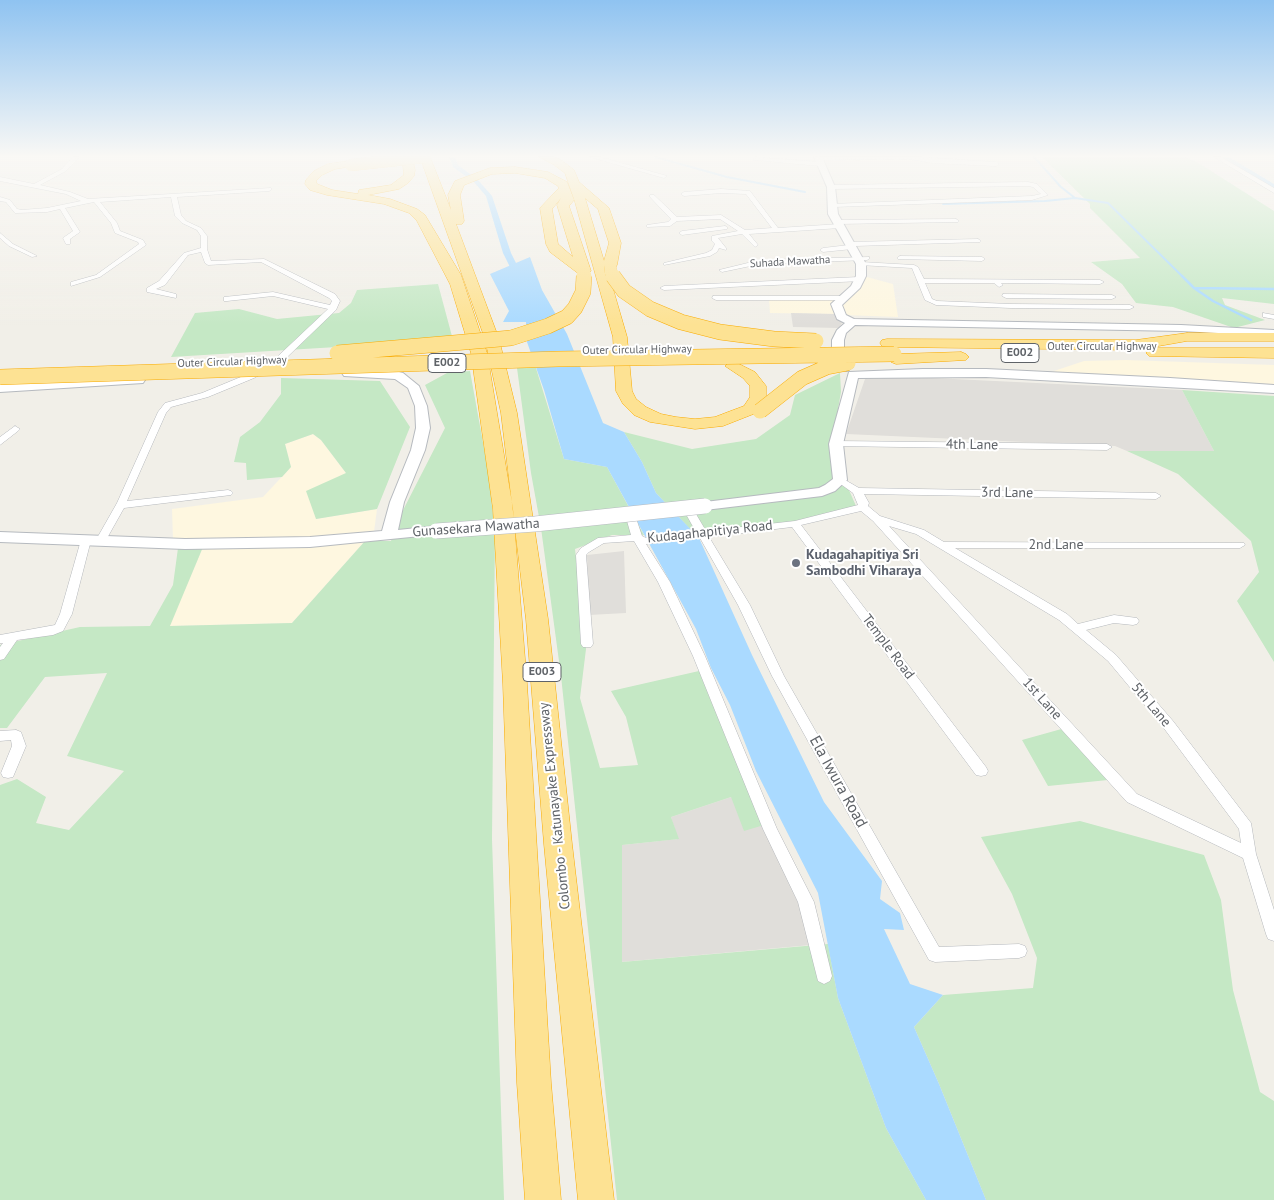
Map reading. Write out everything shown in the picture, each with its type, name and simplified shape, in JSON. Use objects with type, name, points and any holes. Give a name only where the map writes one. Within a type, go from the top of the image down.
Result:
[{"type":"highway","points":[[416,213],[422,218],[463,279]]},
{"type":"highway","name":"Colombo - Katunayake Expressway","points":[[436,213],[463,279],[492,340],[509,413],[537,619],[559,853],[596,1200]]},
{"type":"highway","name":"Colombo - Katunayake Expressway","points":[[442,213],[463,279],[479,354],[503,509],[515,684],[534,1083],[543,1200]]},
{"type":"highway","points":[[456,213],[463,279]]},
{"type":"highway","points":[[547,213],[554,249],[596,266]]},
{"type":"highway","points":[[561,213],[570,247],[576,257],[611,273],[624,291],[636,300],[658,312],[699,327],[774,339],[892,351],[1102,355],[1210,360],[1274,347]]},
{"type":"highway","points":[[573,213],[596,266]]},
{"type":"highway","points":[[558,359],[696,359],[716,360],[733,366],[749,375],[758,386],[758,397],[750,408],[734,416],[716,422],[695,424],[656,418],[640,411],[629,401],[624,391],[620,338],[578,213]]},
{"type":"highway","points":[[581,213],[596,266],[610,332],[616,390],[621,401],[630,410],[645,419],[668,426],[692,429],[719,427],[742,421],[760,411],[786,389],[814,372],[827,367],[861,361],[892,351]]},
{"type":"highway","points":[[214,362],[511,338],[548,326],[567,317],[575,308],[596,266],[608,260],[610,243],[599,213]]},
{"type":"highway","name":"Outer Circular Highway","points":[[0,370],[557,351],[892,351],[1274,347]]},
{"type":"highway","name":"Outer Circular Highway","points":[[0,377],[558,359],[892,351]]},
{"type":"street","points":[[66,213],[77,232],[66,238],[68,243]]},
{"type":"street","points":[[74,284],[98,276],[143,245],[141,241],[117,232],[114,224],[105,213]]},
{"type":"street","points":[[0,639],[53,632],[58,628],[66,614],[94,540],[120,505],[162,412],[168,405],[205,395],[252,376],[291,350],[333,308],[336,301],[332,296],[262,260],[208,263],[204,249],[204,236],[199,230],[184,222],[177,213]]},
{"type":"street","points":[[669,213],[675,219]]},
{"type":"street","points":[[764,213],[776,229]]},
{"type":"street","points":[[833,213],[860,261],[859,279],[855,288],[836,304],[841,317],[852,322],[1174,328],[1274,347]]},
{"type":"street","points":[[649,226],[670,224],[675,219],[721,217],[744,232],[755,245]]},
{"type":"street","points":[[724,249],[714,237],[744,232],[839,224],[956,221]]},
{"type":"street","points":[[682,233],[737,227]]},
{"type":"street","points":[[731,234],[740,242]]},
{"type":"street","points":[[0,235],[11,246],[34,256]]},
{"type":"street","points":[[823,250],[851,245],[978,241]]},
{"type":"street","points":[[666,264],[708,255],[715,252],[718,244]]},
{"type":"street","points":[[173,296],[150,290],[162,282],[186,254],[204,249]]},
{"type":"street","points":[[860,261],[982,259]]},
{"type":"street","points":[[860,261],[912,266],[922,281],[931,302],[1011,306],[1130,307]]},
{"type":"street","name":"Suhada Mawatha","points":[[722,270],[760,262],[860,261]]},
{"type":"street","points":[[664,288],[859,279]]},
{"type":"street","points":[[922,281],[996,281],[1098,285],[1001,288]]},
{"type":"street","points":[[996,281],[1011,306]]},
{"type":"street","points":[[226,299],[273,294],[333,308]]},
{"type":"street","points":[[1006,296],[1112,297]]},
{"type":"street","points":[[716,298],[841,298]]},
{"type":"street","points":[[852,322],[841,332],[838,340],[838,350],[853,375],[836,444],[840,480],[857,491],[864,503],[862,507]]},
{"type":"street","points":[[0,388],[144,379],[382,373],[400,376],[413,386],[421,406],[423,428],[418,450],[397,502],[389,535]]},
{"type":"street","points":[[853,375],[986,373],[1274,389]]},
{"type":"street","points":[[0,442],[15,429]]},
{"type":"street","name":"4th Lane","points":[[836,444],[1107,446]]},
{"type":"street","name":"Gunasekara Mawatha","points":[[0,537],[185,544],[310,542],[535,524],[705,506],[822,492],[840,480]]},
{"type":"street","name":"3rd Lane","points":[[857,491],[1156,496]]},
{"type":"street","points":[[120,505],[228,493]]},
{"type":"street","name":"1st Lane","points":[[862,507],[877,519],[1132,798],[1249,854]]},
{"type":"street","name":"Kudagahapitiya Road","points":[[587,644],[581,556],[585,550],[602,540],[697,535],[795,524],[862,507]]},
{"type":"street","points":[[692,516],[697,535]]},
{"type":"street","points":[[877,519],[920,532],[942,545]]},
{"type":"street","points":[[632,521],[664,582],[699,656],[770,829],[806,902],[824,976]]},
{"type":"street","name":"Temple Road","points":[[795,524],[981,772]]},
{"type":"street","name":"Ela Iwura Road","points":[[697,535],[744,604],[778,676],[935,955],[1019,951]]},
{"type":"street","name":"2nd Lane","points":[[942,545],[1240,545]]},
{"type":"street","name":"5th Lane","points":[[942,545],[1064,617],[1112,658],[1168,724],[1246,827],[1249,854],[1274,934]]},
{"type":"street","points":[[1076,628],[1114,619],[1133,621]]},
{"type":"street","points":[[0,656],[13,638]]},
{"type":"street","points":[[0,736],[16,735],[19,746],[8,773]]},
{"type":"shaded area","points":[[863,276],[893,284],[898,317],[844,315],[840,305]]},
{"type":"shaded area","points":[[769,299],[836,300],[833,305],[835,314],[770,313]]},
{"type":"shaded area","points":[[791,313],[835,314],[843,321],[839,328],[793,327]]},
{"type":"shaded area","points":[[1126,360],[1274,365],[1274,385],[1048,373],[1084,361]]},
{"type":"shaded area","points":[[912,377],[1182,390],[1214,451],[1127,451],[1115,446],[846,434],[865,379]]},
{"type":"shaded area","points":[[313,434],[321,440],[346,473],[316,519],[377,509],[374,532],[299,538],[173,540],[172,509],[263,497],[291,467],[285,444]]},
{"type":"shaded area","points":[[365,541],[292,623],[169,626],[203,547]]},
{"type":"shaded area","points":[[624,551],[626,613],[589,615],[587,555]]},
{"type":"shaded area","points":[[731,797],[764,825],[799,905],[811,945],[621,962],[622,845],[678,839],[671,817]]},
{"type":"green space","points":[[1095,213],[1274,213],[1274,304],[1222,298],[1225,305],[1265,320],[1234,328],[1173,307],[1136,303],[1122,284],[1091,262],[1140,258]]},
{"type":"green space","points":[[438,284],[453,340],[171,357],[195,313],[239,309],[277,319],[339,313],[351,303],[357,290]]},
{"type":"green space","points":[[535,365],[564,459],[607,467],[644,535],[612,535],[575,549],[586,649],[580,698],[600,768],[638,765],[626,717],[611,691],[699,671],[742,777],[764,825],[744,831],[731,797],[671,817],[679,839],[622,845],[622,962],[828,944],[838,998],[886,1128],[926,1200],[617,1200],[561,676],[517,368]]},
{"type":"green space","points":[[470,371],[488,470],[495,533],[492,839],[504,1200],[0,1200],[0,785],[17,779],[46,797],[36,823],[69,830],[124,771],[67,756],[107,673],[45,677],[7,728],[0,728],[0,645],[80,627],[150,626],[173,585],[178,548],[203,547],[170,626],[292,623],[365,541],[391,541],[397,522],[445,428],[425,385],[447,373]]},
{"type":"green space","points":[[840,373],[841,392],[831,449],[856,506],[791,522],[693,532],[656,493],[642,462],[624,432],[692,449],[756,439],[790,415],[795,395]]},
{"type":"green space","points":[[281,378],[380,381],[410,427],[377,509],[316,519],[306,491],[346,473],[321,440],[313,434],[285,444],[291,467],[282,477],[247,480],[246,463],[234,462],[240,437],[260,422],[281,394]]},
{"type":"green space","points":[[1182,390],[1274,396],[1274,662],[1237,601],[1259,572],[1251,541],[1178,474],[1127,451],[1214,451]]},
{"type":"green space","points":[[1065,728],[1108,780],[1048,786],[1022,740]]},
{"type":"green space","points":[[1080,821],[1204,855],[1221,900],[1233,990],[1260,1092],[1274,1101],[1274,1200],[986,1200],[914,1027],[943,995],[1033,988],[1037,958],[1012,894],[981,837]]},
{"type":"water","points":[[530,257],[542,290],[567,334],[603,423],[624,432],[642,462],[656,493],[699,538],[752,655],[824,802],[882,881],[880,899],[900,913],[904,930],[884,929],[910,984],[943,995],[914,1027],[986,1200],[926,1200],[886,1128],[838,998],[818,893],[756,771],[730,705],[711,668],[696,629],[607,467],[564,459],[544,390],[527,342],[526,322],[503,322],[509,311],[490,274]]},
{"type":"waterway","points":[[494,213],[507,253],[520,279]]},
{"type":"waterway","points":[[1118,213],[1183,277]]},
{"type":"waterway","points":[[1183,277],[1194,288]]},
{"type":"waterway","points":[[1194,288],[1274,289]]},
{"type":"waterway","points":[[1194,288],[1213,301],[1251,320]]},
{"type":"place","name":"Kudagahapitiya Sri Sambodhi Viharaya","points":[[796,563]]}]
